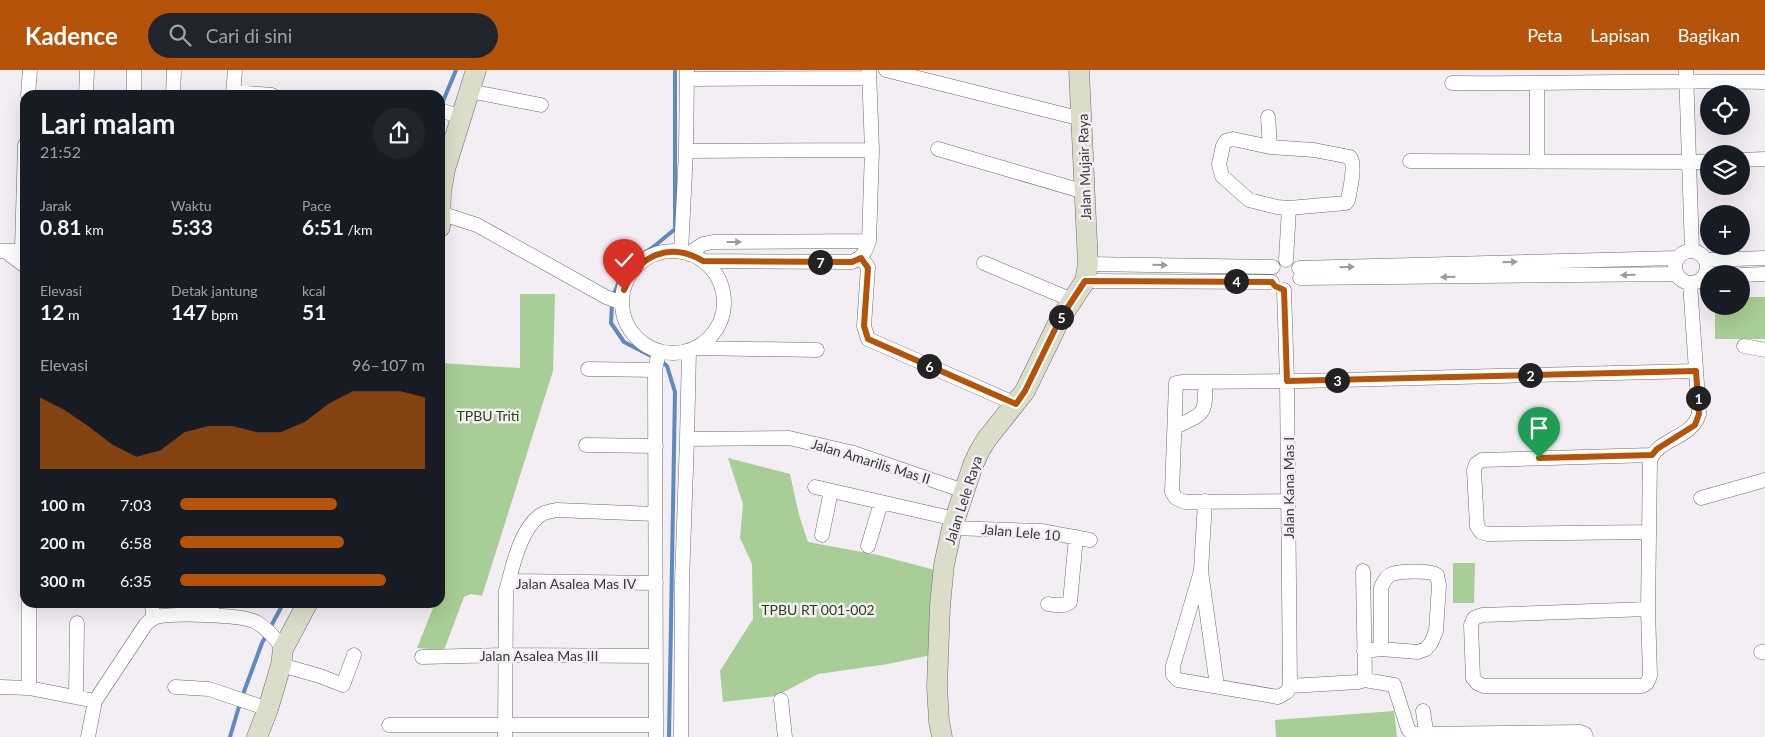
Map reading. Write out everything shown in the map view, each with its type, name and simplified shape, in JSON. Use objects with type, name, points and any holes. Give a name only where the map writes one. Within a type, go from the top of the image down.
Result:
[{"type":"street","points":[[28,90],[30,70]]},
{"type":"street","points":[[86,90],[87,70]]},
{"type":"street","points":[[134,70],[134,90]]},
{"type":"street","points":[[173,90],[174,70]]},
{"type":"street","points":[[234,90],[235,70]]},
{"type":"street","points":[[445,169],[449,113],[469,91],[476,70]]},
{"type":"street","points":[[886,70],[1082,119]]},
{"type":"street","name":"Jalan Mujair Raya","points":[[1079,70],[1085,192],[1086,272]]},
{"type":"street","points":[[685,253],[687,75],[868,74],[872,150],[869,241],[861,258],[852,262],[703,261]]},
{"type":"street","points":[[1686,75],[1692,251]]},
{"type":"street","points":[[1452,84],[1538,84],[1686,75],[1765,82]]},
{"type":"street","points":[[1538,84],[1538,160]]},
{"type":"street","points":[[469,91],[541,105]]},
{"type":"street","points":[[1268,117],[1270,147]]},
{"type":"street","points":[[1233,139],[1270,147],[1314,150],[1350,157],[1352,160],[1350,185],[1346,203],[1289,208],[1277,207],[1249,200],[1222,176],[1219,164],[1226,140],[1233,139]]},
{"type":"street","points":[[938,149],[1085,192]]},
{"type":"street","points":[[686,151],[872,150]]},
{"type":"street","points":[[1750,159],[1765,158]]},
{"type":"street","points":[[1410,161],[1538,160],[1700,162]]},
{"type":"street","points":[[1286,260],[1289,208]]},
{"type":"street","points":[[445,215],[477,225],[606,297],[622,303]]},
{"type":"street","points":[[685,253],[713,242],[869,241]]},
{"type":"street","points":[[2,251],[20,250]]},
{"type":"street","points":[[2,251],[20,263]]},
{"type":"street","points":[[1299,273],[1678,258],[1692,251],[1698,252],[1706,260],[1706,265]]},
{"type":"street","points":[[389,725],[505,731],[656,731],[656,361],[647,346],[629,328],[624,316],[622,303],[629,277],[638,266],[660,253],[685,253],[703,261],[713,270],[720,281],[724,294],[721,320],[715,331],[706,341],[692,350]]},
{"type":"street","points":[[861,258],[868,268],[864,326],[868,339],[1016,404]]},
{"type":"street","points":[[1678,258],[1676,263],[1677,274],[1685,282],[1690,283],[1700,280]]},
{"type":"street","points":[[1706,260],[1765,258]]},
{"type":"street","points":[[1281,260],[1292,261],[1299,273],[1294,287],[1284,290],[1275,286],[1272,282],[1270,271],[1273,267],[1281,260]]},
{"type":"street","points":[[984,263],[1072,300]]},
{"type":"street","points":[[1086,272],[1273,267]]},
{"type":"street","points":[[1086,272],[1272,282]]},
{"type":"street","name":"Jalan Lele Raya","points":[[942,737],[938,721],[937,687],[940,606],[944,565],[953,523],[973,466],[986,440],[1025,391],[1060,319],[1086,272]]},
{"type":"street","points":[[1299,273],[1677,274]]},
{"type":"street","points":[[1750,275],[1765,274]]},
{"type":"street","points":[[1648,609],[1478,616],[1474,618],[1471,625],[1473,678],[1477,683],[1484,686],[1642,686],[1647,683],[1650,676],[1648,609],[1650,461],[1657,449],[1695,425],[1699,414],[1690,283]]},
{"type":"street","name":"Jalan Kana Mas I","points":[[1284,290],[1287,381],[1290,686]]},
{"type":"street","points":[[1744,346],[1765,350]]},
{"type":"street","points":[[681,737],[682,582],[692,350]]},
{"type":"street","points":[[588,369],[656,361],[692,350],[817,350]]},
{"type":"street","points":[[1287,501],[1185,502],[1176,498],[1172,492],[1176,383],[1696,371]]},
{"type":"street","points":[[1174,427],[1200,415],[1204,410],[1205,382]]},
{"type":"street","name":"Jalan Amarilis Mas II","points":[[687,439],[789,438],[854,453],[964,491]]},
{"type":"street","points":[[586,445],[656,446]]},
{"type":"street","points":[[1649,532],[1487,534],[1481,532],[1477,526],[1474,470],[1476,464],[1482,460],[1652,455]]},
{"type":"street","points":[[1702,498],[1765,480]]},
{"type":"street","name":"Jalan Lele 10","points":[[815,487],[953,523],[1041,531],[1090,540]]},
{"type":"street","points":[[822,535],[831,491]]},
{"type":"street","points":[[1205,501],[1201,571],[1217,686]]},
{"type":"street","points":[[868,546],[881,503]]},
{"type":"street","points":[[508,584],[517,550],[528,530],[539,516],[546,512],[557,510],[655,514]]},
{"type":"street","points":[[1048,604],[1067,605],[1070,602],[1076,538]]},
{"type":"street","points":[[1201,571],[1173,666],[1174,675],[1178,680],[1278,697],[1287,692],[1290,686],[1365,680],[1394,685],[1408,729],[1413,734],[1427,736],[1580,732],[1585,734],[1586,737]]},
{"type":"street","points":[[1363,572],[1365,680]]},
{"type":"street","points":[[1364,651],[1418,652],[1426,649],[1432,643],[1436,631],[1439,585],[1438,578],[1433,572],[1391,574],[1384,581],[1381,594],[1382,650]]},
{"type":"street","name":"Jalan Asalea Mas IV","points":[[505,731],[506,590],[508,584],[513,581],[656,583]]},
{"type":"street","points":[[1364,595],[1381,594]]},
{"type":"street","points":[[29,608],[29,688]]},
{"type":"street","points":[[152,608],[153,618]]},
{"type":"street","points":[[257,737],[268,709],[280,651],[305,608]]},
{"type":"street","points":[[88,737],[95,701],[146,624],[153,618],[212,609],[255,622],[264,628],[280,651],[320,676],[343,685],[354,655]]},
{"type":"street","points":[[76,697],[77,623]]},
{"type":"street","name":"Jalan Asalea Mas III","points":[[422,657],[505,655],[656,656]]},
{"type":"street","points":[[0,687],[29,688],[95,701]]},
{"type":"street","points":[[175,687],[209,689],[268,709]]},
{"type":"street","points":[[781,700],[785,737]]},
{"type":"street","points":[[1423,711],[1427,736]]},
{"type":"green space","name":"TPBU Triti","points":[[520,294],[555,294],[553,371],[482,596],[471,594],[464,597],[444,650],[417,648],[433,608],[445,608],[445,363],[520,368]]},
{"type":"green space","points":[[1750,297],[1765,297],[1765,339],[1715,339],[1715,315],[1750,315]]},
{"type":"green space","name":"TPBU RT 001-002","points":[[728,458],[790,474],[799,515],[808,542],[878,555],[935,570],[931,655],[888,664],[818,674],[776,696],[723,702],[720,671],[753,619],[752,564],[740,538],[743,504]]},
{"type":"green space","points":[[1453,563],[1475,563],[1474,603],[1453,603]]},
{"type":"green space","points":[[1394,711],[1397,737],[1276,737],[1275,720]]},
{"type":"waterway","points":[[445,96],[456,70]]},
{"type":"waterway","points":[[613,296],[620,279],[635,259],[675,229],[675,70]]},
{"type":"waterway","points":[[612,303],[611,323],[624,342],[655,358]]},
{"type":"waterway","points":[[661,361],[667,366],[675,392],[669,737]]},
{"type":"waterway","points":[[242,697],[262,643],[281,608]]},
{"type":"waterway","points":[[230,737],[240,703]]},
{"type":"route","points":[[624,290],[629,277],[638,266],[660,253],[672,251],[688,254],[703,261],[852,262],[861,258],[868,268],[864,326],[868,339],[1016,404],[1025,391],[1060,319],[1085,281],[1272,282],[1275,286],[1284,290],[1287,381],[1696,371],[1699,414],[1695,425],[1657,449],[1652,455],[1539,458]]}]
